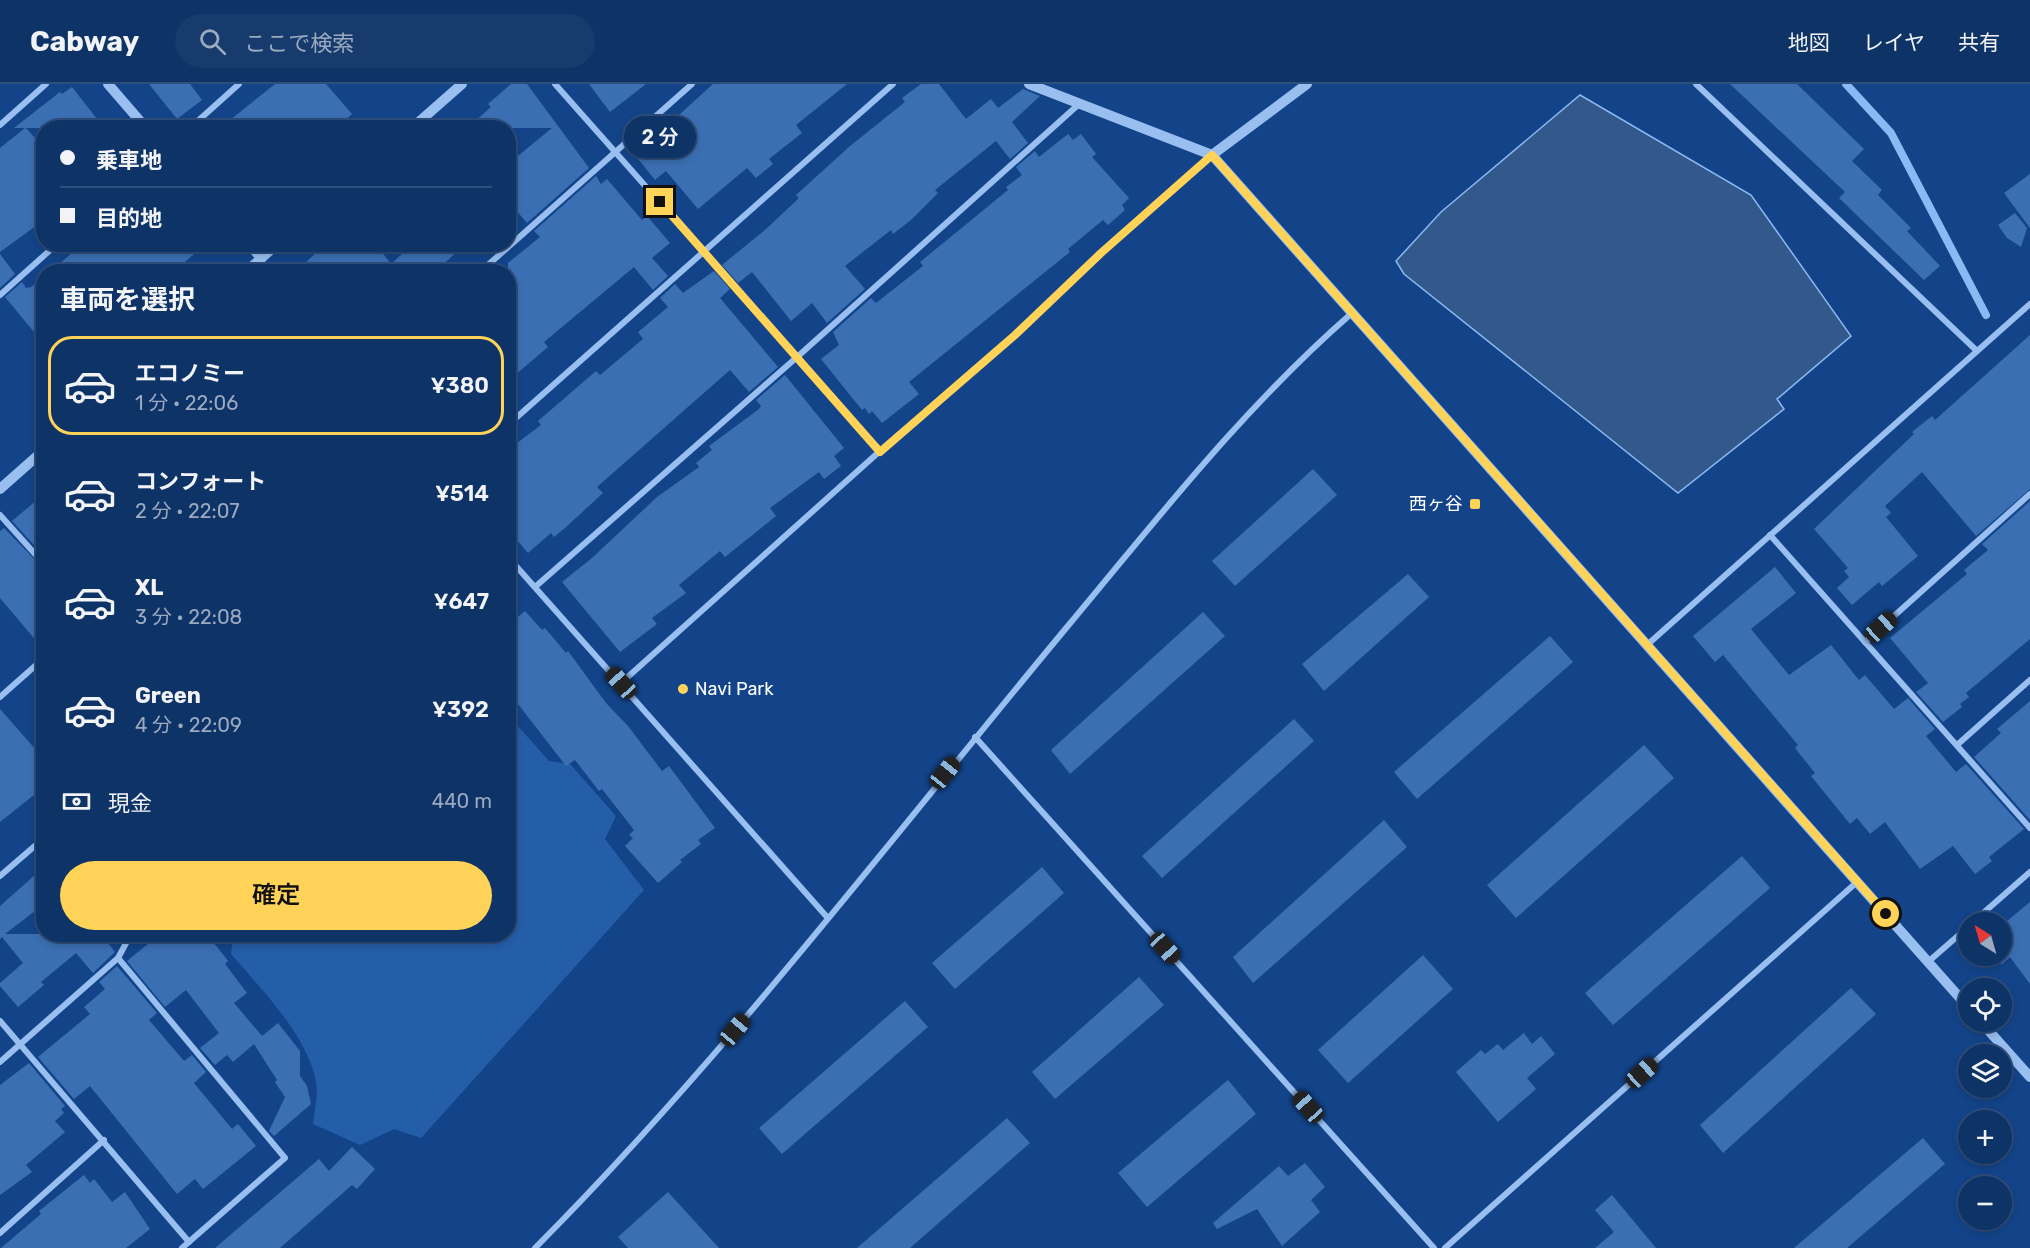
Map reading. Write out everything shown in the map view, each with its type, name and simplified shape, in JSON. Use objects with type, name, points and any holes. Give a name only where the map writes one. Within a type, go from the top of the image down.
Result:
[{"type":"street","points":[[0,125],[46,84]]},
{"type":"street","points":[[108,84],[139,120]]},
{"type":"street","points":[[199,120],[239,84]]},
{"type":"street","points":[[421,120],[462,84]]},
{"type":"street","points":[[555,84],[880,452]]},
{"type":"street","points":[[516,240],[692,84]]},
{"type":"street","points":[[516,418],[893,84]]},
{"type":"street","points":[[1029,84],[1078,105],[1212,155],[1958,996]]},
{"type":"street","points":[[621,683],[1015,335],[1101,253],[1212,155],[1307,84]]},
{"type":"street","points":[[1696,84],[1977,351]]},
{"type":"street","points":[[535,587],[796,358],[1078,105]]},
{"type":"street","points":[[0,295],[48,252]]},
{"type":"street","points":[[256,252],[263,264]]},
{"type":"street","points":[[255,264],[267,252]]},
{"type":"street","points":[[489,264],[502,252]]},
{"type":"street","points":[[1647,645],[2030,304]]},
{"type":"street","points":[[535,1248],[608,1174],[697,1075],[1201,466],[1301,358],[1352,314]]},
{"type":"street","points":[[0,489],[36,457]]},
{"type":"street","points":[[1865,642],[2030,494]]},
{"type":"street","points":[[0,515],[36,555]]},
{"type":"street","points":[[1770,535],[2030,828]]},
{"type":"street","points":[[516,566],[827,918]]},
{"type":"street","points":[[0,697],[36,665]]},
{"type":"street","points":[[1957,745],[2030,680]]},
{"type":"street","points":[[975,737],[1434,1248]]},
{"type":"street","points":[[0,876],[36,845]]},
{"type":"street","points":[[1984,912],[2030,872]]},
{"type":"street","points":[[1445,1248],[1857,882]]},
{"type":"street","points":[[1928,962],[1958,936]]},
{"type":"street","points":[[0,1062],[118,958],[127,942]]},
{"type":"street","points":[[118,958],[285,1158],[182,1248]]},
{"type":"street","points":[[0,1021],[189,1242]]},
{"type":"street","points":[[1990,1032],[2030,1077]]},
{"type":"street","points":[[0,1233],[104,1140]]},
{"type":"shaded area","points":[[1580,95],[1751,195],[1851,336],[1777,399],[1784,409],[1678,493],[1404,274],[1396,261],[1441,212]]},
{"type":"shaded area","points":[[516,724],[549,761],[570,764],[616,816],[605,839],[644,890],[421,1138],[394,1129],[360,1145],[313,1124],[317,1091],[314,1073],[307,1054],[271,1000],[231,954],[232,942],[516,942]]},
{"type":"building","points":[[149,84],[190,84],[202,100],[177,119]]},
{"type":"building","points":[[275,84],[326,84],[352,114],[346,120],[230,120]]},
{"type":"building","points":[[511,84],[527,84],[589,168],[527,223],[516,210],[516,157],[552,128],[516,128],[516,120],[476,120],[491,107],[488,104]]},
{"type":"building","points":[[589,84],[646,84],[610,112]]},
{"type":"building","points":[[713,84],[847,84],[796,125],[802,133],[769,159],[773,164],[756,178],[747,168],[698,209],[666,171],[655,180],[635,155]]},
{"type":"building","points":[[921,84],[939,84],[966,119],[991,99],[998,108],[1023,89],[1040,96],[1012,122],[1028,143],[1010,159],[996,141],[935,190],[938,193],[911,220],[893,234],[891,230],[845,266],[865,289],[827,323],[812,303],[791,321],[752,272],[738,283],[722,265],[766,229],[799,198],[796,195],[850,146],[905,102],[902,98]]},
{"type":"building","points":[[1730,84],[1797,84],[1864,149],[1852,161],[1882,190],[1878,195],[1911,228],[1907,231],[1940,266],[1924,280],[1839,198],[1845,192]]},
{"type":"building","points":[[72,87],[98,120],[36,120],[36,128],[26,128],[36,139],[36,226],[0,252],[0,148],[25,128],[14,128],[60,92],[62,94]]},
{"type":"building","points":[[1068,134],[1073,140],[1081,134],[1096,154],[1092,157],[1129,198],[1122,205],[1125,210],[1108,225],[1103,220],[1068,249],[1070,252],[909,382],[919,394],[882,423],[872,411],[869,414],[865,408],[862,410],[821,359],[839,345],[833,332],[871,298],[876,303],[923,266],[920,262],[1008,190],[1006,187],[1022,175],[1016,167],[1035,151],[1039,157]]},
{"type":"building","points":[[2030,174],[2030,228],[2004,193]]},
{"type":"building","points":[[596,176],[601,184],[607,179],[642,220],[647,216],[670,243],[652,258],[668,276],[653,290],[634,267],[544,342],[548,347],[516,374],[516,264],[508,263],[540,237],[534,231]]},
{"type":"building","points":[[2015,213],[2027,228],[2021,247],[2007,238],[1998,225]]},
{"type":"building","points":[[73,252],[197,252],[182,264],[59,264]]},
{"type":"building","points":[[317,252],[382,252],[391,264],[304,264]]},
{"type":"building","points":[[404,252],[456,252],[444,264],[391,264]]},
{"type":"building","points":[[0,254],[15,274],[0,288]]},
{"type":"building","points":[[714,271],[730,289],[720,298],[778,367],[749,392],[730,370],[597,487],[603,493],[565,528],[554,537],[551,533],[528,553],[516,539],[516,444],[541,425],[538,421],[596,371],[600,375],[643,339],[638,332],[668,307],[660,298],[675,284],[683,293]]},
{"type":"building","points":[[22,282],[26,288],[36,283],[36,334],[5,297]]},
{"type":"building","points":[[2030,335],[2030,489],[1976,536],[1922,472],[1885,506],[1891,513],[1886,517],[1918,556],[1882,586],[1879,582],[1852,605],[1837,588],[1849,577],[1844,571],[1848,568],[1814,529],[1914,434],[1912,432],[1932,416],[1935,420]]},
{"type":"building","points":[[785,375],[844,448],[834,456],[841,466],[824,479],[819,472],[770,508],[776,516],[725,557],[720,551],[679,585],[686,593],[652,618],[657,624],[620,652],[562,582],[592,558],[657,497],[699,467],[696,463],[712,450],[709,446],[759,409],[761,406],[756,400]]},
{"type":"building","points":[[1313,469],[1337,495],[1235,586],[1212,561]]},
{"type":"building","points":[[36,501],[36,547],[12,521]]},
{"type":"building","points":[[2030,501],[2030,639],[1966,693],[1969,697],[1960,704],[1962,707],[1943,722],[1916,692],[1928,683],[1890,638],[1967,574],[1964,570],[1988,550],[1982,544]]},
{"type":"building","points":[[4,528],[36,561],[36,641],[0,598],[0,531]]},
{"type":"building","points":[[1775,567],[1796,593],[1751,629],[1789,675],[1831,645],[1859,680],[1865,675],[1894,709],[1908,698],[1935,729],[1926,736],[1956,772],[1966,764],[2024,829],[1989,857],[1992,861],[1975,874],[1953,846],[1920,869],[1885,822],[1870,834],[1857,818],[1850,824],[1811,776],[1815,773],[1795,748],[1798,745],[1723,655],[1715,662],[1693,636]]},
{"type":"building","points":[[1408,574],[1429,597],[1324,691],[1302,664]]},
{"type":"building","points":[[525,611],[542,630],[545,628],[566,653],[568,651],[606,703],[628,726],[662,771],[669,766],[715,828],[698,840],[701,844],[680,860],[682,862],[658,883],[625,846],[633,838],[629,835],[634,830],[602,789],[599,791],[575,760],[566,766],[518,704],[516,706],[516,653],[518,651],[516,649],[516,618]]},
{"type":"building","points":[[1203,612],[1225,636],[1070,774],[1051,750]]},
{"type":"building","points":[[1550,636],[1573,662],[1417,799],[1394,772]]},
{"type":"building","points":[[2030,701],[2030,820],[1974,757],[2001,733],[1997,729]]},
{"type":"building","points":[[0,709],[36,750],[36,793],[0,822]]},
{"type":"building","points":[[1294,719],[1314,741],[1162,878],[1142,856]]},
{"type":"building","points":[[1644,745],[1674,778],[1516,918],[1487,885]]},
{"type":"building","points":[[1384,820],[1407,847],[1253,983],[1233,957]]},
{"type":"building","points":[[1742,856],[1770,888],[1613,1025],[1585,993]]},
{"type":"building","points":[[1042,867],[1064,893],[955,989],[932,963]]},
{"type":"building","points":[[36,874],[36,910],[5,934],[36,934],[36,942],[107,942],[115,952],[93,973],[76,953],[41,982],[44,985],[18,1007],[0,986],[0,983],[23,963],[2,937],[0,939],[0,906]]},
{"type":"building","points":[[2030,902],[2030,984],[2012,960],[2012,917]]},
{"type":"building","points":[[150,942],[213,942],[228,961],[225,964],[247,993],[234,1003],[262,1036],[278,1023],[300,1051],[300,1076],[307,1086],[311,1104],[274,1136],[269,1131],[285,1097],[254,1044],[233,1062],[227,1055],[215,1065],[200,1048],[219,1033],[186,990],[165,1007],[127,961]]},
{"type":"building","points":[[1423,955],[1453,989],[1348,1083],[1318,1050]]},
{"type":"building","points":[[117,966],[157,1013],[149,1020],[184,1061],[192,1055],[206,1072],[194,1083],[232,1129],[238,1124],[256,1146],[203,1189],[195,1179],[177,1194],[90,1086],[74,1099],[38,1057],[90,1014],[84,1007],[105,989],[99,982]]},
{"type":"building","points":[[1139,977],[1164,1005],[1055,1099],[1032,1072]]},
{"type":"building","points":[[1851,988],[1876,1014],[1723,1153],[1700,1125]]},
{"type":"building","points":[[905,1001],[928,1027],[782,1154],[759,1128]]},
{"type":"building","points":[[1524,1033],[1532,1044],[1541,1036],[1555,1054],[1527,1078],[1536,1089],[1498,1122],[1456,1072],[1481,1050],[1485,1054],[1498,1044],[1503,1050]]},
{"type":"building","points":[[29,1063],[65,1106],[61,1109],[64,1113],[55,1121],[65,1132],[26,1165],[32,1172],[0,1195],[0,1085]]},
{"type":"building","points":[[1228,1080],[1256,1114],[1147,1207],[1118,1173]]},
{"type":"building","points":[[1007,1118],[1030,1143],[910,1248],[857,1248]]},
{"type":"building","points":[[1923,1138],[1945,1164],[1847,1248],[1794,1248]]},
{"type":"building","points":[[352,1147],[375,1169],[357,1189],[352,1185],[280,1248],[215,1248],[319,1159],[329,1171]]},
{"type":"building","points":[[1305,1163],[1325,1187],[1311,1200],[1320,1212],[1282,1246],[1257,1209],[1217,1229],[1213,1223],[1279,1166],[1288,1176]]},
{"type":"building","points":[[84,1175],[90,1183],[94,1179],[112,1202],[125,1192],[150,1229],[126,1248],[1,1248],[41,1214],[39,1211]]},
{"type":"building","points":[[668,1192],[719,1248],[628,1248],[618,1237]]},
{"type":"building","points":[[1612,1195],[1656,1248],[1595,1248],[1614,1232],[1595,1210]]},
{"type":"waterway","points":[[1846,84],[1891,133],[1986,315]]},
{"type":"place","name":"西ヶ谷","points":[[1475,504]]},
{"type":"place","name":"Navi Park","points":[[683,689]]},
{"type":"route","points":[[660,202],[880,452],[1015,335],[1101,253],[1212,155],[1886,914]]}]
